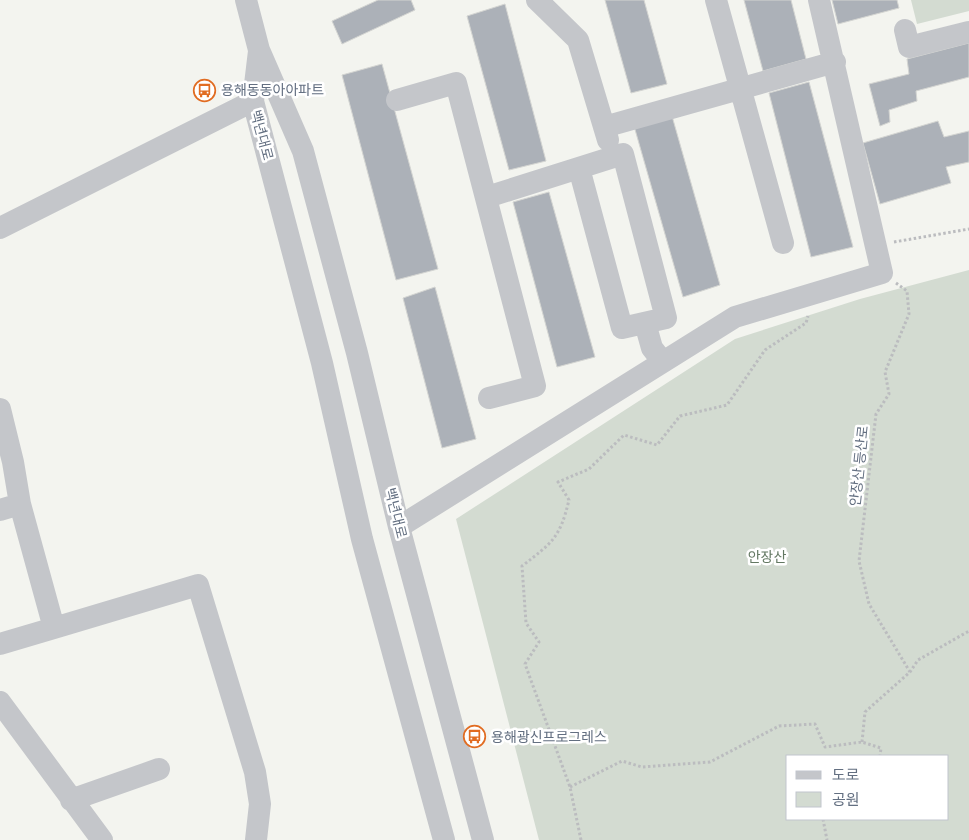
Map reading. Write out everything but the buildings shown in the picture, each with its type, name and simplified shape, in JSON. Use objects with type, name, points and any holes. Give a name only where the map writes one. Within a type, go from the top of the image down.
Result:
[{"type":"street","points":[[246,0],[259,50]]},
{"type":"street","points":[[537,0],[578,40],[612,158]]},
{"type":"street","points":[[716,0],[783,243]]},
{"type":"street","points":[[399,527],[735,317],[882,273],[819,0]]},
{"type":"street","points":[[905,30],[909,47],[969,32]]},
{"type":"street","name":"백년대로","points":[[259,50],[253,101],[322,363],[362,539],[444,840]]},
{"type":"street","name":"백년대로","points":[[259,50],[303,151],[357,353],[399,527],[483,840]]},
{"type":"street","points":[[604,127],[834,62]]},
{"type":"street","points":[[397,100],[456,83],[535,386],[489,398]]},
{"type":"street","points":[[0,228],[253,101]]},
{"type":"street","points":[[486,197],[623,154],[666,318],[622,328],[579,168]]},
{"type":"street","points":[[645,323],[652,348],[663,362]]},
{"type":"street","points":[[0,409],[13,462],[10,507],[54,628]]},
{"type":"street","points":[[0,644],[198,584],[255,772],[260,804],[256,840]]},
{"type":"street","points":[[0,702],[102,840]]},
{"type":"street","points":[[71,800],[159,768]]},
{"type":"path","points":[[876,246],[969,229]]},
{"type":"path","name":"안장산 등산로","points":[[882,273],[907,291],[909,314],[885,372],[889,394],[876,414],[859,561],[869,604],[910,672]]},
{"type":"path","points":[[581,840],[570,787],[524,664],[539,642],[526,623],[522,566],[551,544],[564,521],[569,500],[558,482],[589,469],[624,436],[657,445],[680,416],[727,405],[765,350],[806,323],[808,312],[805,296]]},
{"type":"path","points":[[862,742],[865,712],[910,672],[918,660],[969,631]]},
{"type":"path","points":[[570,787],[622,761],[642,766],[710,762],[780,726],[815,724],[825,747],[862,742],[881,748],[880,755]]},
{"type":"path","points":[[823,820],[828,840]]},
{"type":"green space","points":[[911,0],[969,0],[969,11],[917,24]]},
{"type":"green space","name":"안장산","points":[[969,270],[969,840],[539,840],[456,519],[735,339],[860,299]]},
{"type":"place","name":"용해동동아아파트","points":[[205,90]]},
{"type":"place","name":"용해광신프로그레스","points":[[475,737]]}]
